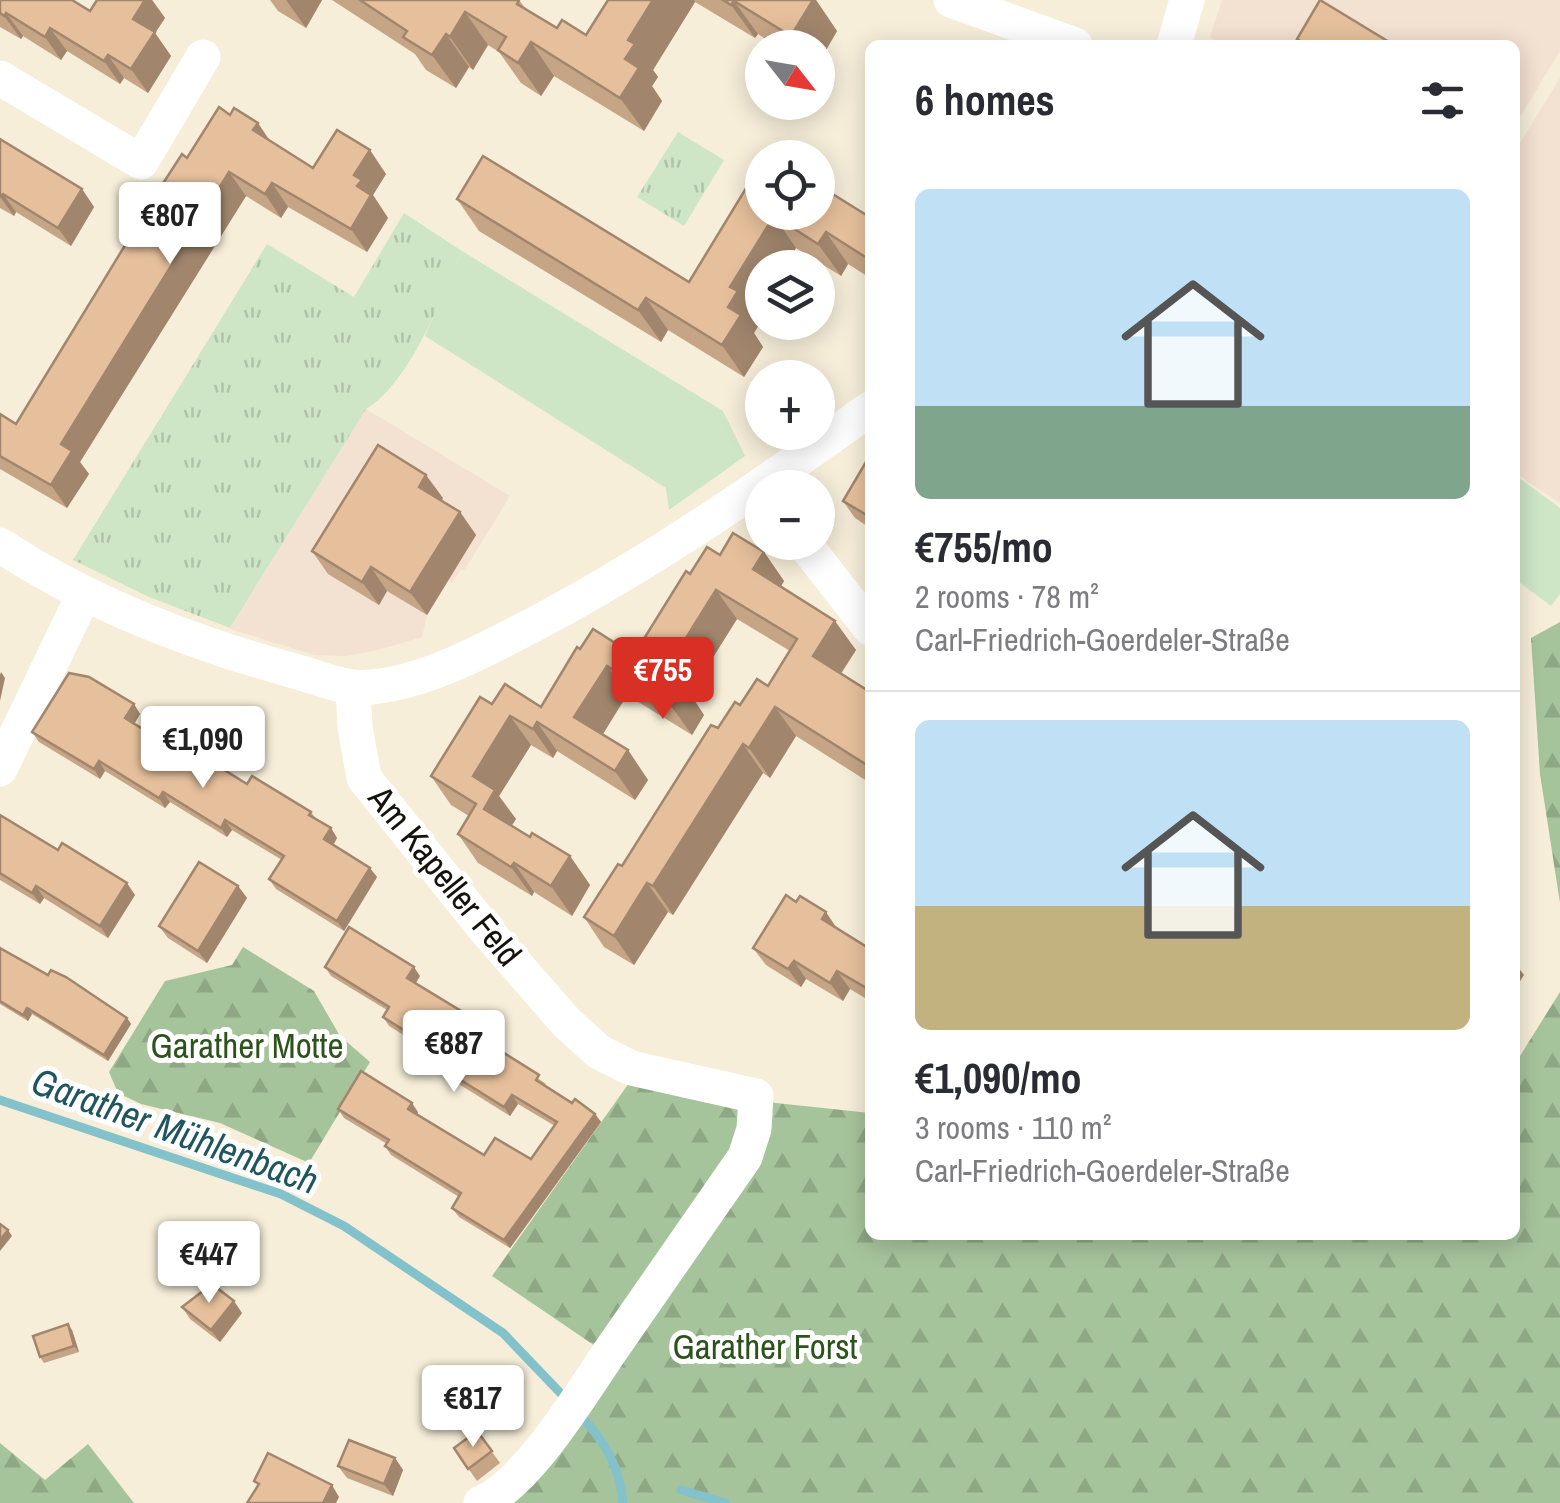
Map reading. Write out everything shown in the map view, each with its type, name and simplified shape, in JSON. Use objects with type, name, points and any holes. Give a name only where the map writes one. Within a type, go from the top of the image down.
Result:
[{"type":"street","points":[[951,0],[1060,40]]},
{"type":"street","points":[[1175,40],[1187,0]]},
{"type":"street","points":[[0,78],[140,162],[203,58]]},
{"type":"street","points":[[789,470],[865,412]]},
{"type":"street","points":[[0,545],[84,594],[192,637],[352,688],[374,687],[428,673],[490,648],[663,552],[745,501]]},
{"type":"street","points":[[817,560],[865,622]]},
{"type":"street","points":[[0,769],[84,594]]},
{"type":"street","name":"Am Kapeller Feld","points":[[352,688],[364,778],[485,929],[566,1022],[600,1052],[631,1068],[756,1096],[754,1129],[745,1157],[562,1420],[519,1475],[493,1498],[481,1503]]},
{"type":"shaded area","points":[[1222,0],[1560,0],[1560,51],[1520,117],[1520,40],[1210,37]]},
{"type":"shaded area","points":[[1560,78],[1560,503],[1520,476],[1520,143]]},
{"type":"shaded area","points":[[366,409],[510,496],[465,569],[452,583],[448,581],[427,615],[422,637],[378,650],[346,656],[315,655],[230,629]]},
{"type":"green space","points":[[678,132],[724,160],[684,226],[637,197]]},
{"type":"green space","points":[[404,213],[462,251],[410,360],[382,397],[366,409],[230,628],[149,597],[73,560],[267,244],[354,297]]},
{"type":"green space","points":[[462,251],[723,411],[745,456],[669,510],[666,488],[425,336]]},
{"type":"green space","points":[[1520,479],[1560,508],[1560,594],[1551,606],[1520,583]]},
{"type":"green space","points":[[1560,622],[1560,903],[1540,774],[1531,638]]},
{"type":"green space","name":"Garather Motte","points":[[243,947],[314,991],[340,1036],[370,1062],[309,1163],[220,1123],[141,1104],[118,1093],[109,1072],[165,981],[232,965]]},
{"type":"green space","name":"Garather Forst","points":[[1560,992],[1560,1503],[487,1503],[607,1354],[492,1276],[634,1076],[757,1101],[865,1112],[865,1240],[1520,1240],[1520,1056]]},
{"type":"green space","points":[[0,1443],[45,1480],[88,1444],[134,1503],[0,1503]]},
{"type":"building","points":[[0,0],[72,0],[90,11],[97,0],[145,0],[133,19],[155,32],[131,69],[108,55],[104,61],[50,28],[45,37],[6,13],[4,16],[0,13]]},
{"type":"building","points":[[360,0],[519,0],[517,4],[557,28],[562,20],[586,35],[608,0],[653,0],[628,40],[635,44],[625,59],[639,68],[620,98],[531,42],[518,63],[498,50],[506,37],[465,12],[450,37],[446,34],[432,55],[403,37],[407,31]]},
{"type":"building","points":[[723,0],[813,0],[795,30],[781,30],[734,1],[731,5]]},
{"type":"building","points":[[1320,0],[1386,40],[1299,40]]},
{"type":"building","points":[[219,107],[230,115],[234,108],[258,123],[253,130],[313,168],[337,130],[370,150],[354,175],[362,180],[357,186],[371,195],[351,229],[272,183],[265,194],[229,172],[61,444],[72,451],[51,485],[0,456],[0,414],[16,424],[160,188],[182,154],[187,158]]},
{"type":"building","points":[[0,139],[82,189],[58,228],[3,194],[0,197]]},
{"type":"building","points":[[483,156],[689,282],[745,190],[745,230],[765,230],[753,250],[745,250],[745,263],[730,287],[738,291],[728,307],[741,315],[722,345],[646,298],[638,310],[457,199]]},
{"type":"building","points":[[835,196],[865,214],[865,257],[826,232],[818,244],[796,230],[835,230]]},
{"type":"building","points":[[378,445],[426,475],[419,487],[460,512],[410,592],[371,567],[362,582],[312,551]]},
{"type":"building","points":[[865,464],[865,514],[843,501]]},
{"type":"building","points":[[733,533],[745,540],[745,560],[759,560],[753,569],[835,621],[813,656],[865,689],[865,764],[775,707],[749,748],[743,744],[653,886],[647,883],[614,936],[584,917],[618,864],[622,866],[711,725],[718,728],[757,679],[768,686],[797,639],[716,590],[664,673],[684,686],[671,706],[607,666],[574,717],[628,750],[615,771],[537,722],[533,729],[510,716],[473,776],[495,790],[484,809],[570,856],[551,886],[458,834],[476,804],[431,776],[480,697],[492,704],[505,684],[541,707],[577,647],[580,649],[593,629],[631,653],[637,650],[686,571],[690,574],[707,547],[720,555]]},
{"type":"building","points":[[69,673],[89,677],[134,704],[125,718],[185,755],[189,748],[247,784],[252,776],[331,828],[324,839],[370,868],[337,921],[269,879],[284,856],[225,820],[221,828],[163,792],[159,798],[99,761],[94,769],[32,732]]},
{"type":"building","points":[[0,815],[58,850],[62,843],[127,883],[100,926],[36,886],[32,893],[0,873]]},
{"type":"building","points":[[199,862],[238,886],[198,951],[159,926]]},
{"type":"building","points":[[786,895],[796,902],[800,896],[826,912],[822,919],[865,946],[865,987],[837,971],[830,983],[794,961],[788,969],[753,948]]},
{"type":"building","points":[[349,927],[414,967],[407,978],[471,1017],[464,1028],[539,1075],[536,1080],[572,1103],[575,1099],[595,1114],[504,1240],[452,1208],[461,1193],[385,1146],[389,1140],[338,1109],[361,1071],[412,1103],[408,1109],[484,1155],[495,1138],[531,1159],[557,1122],[512,1095],[504,1107],[440,1067],[446,1057],[383,1017],[389,1007],[325,967]]},
{"type":"building","points":[[0,948],[48,975],[51,970],[66,977],[127,1018],[104,1055],[27,1008],[23,1015],[0,1001]]},
{"type":"building","points":[[0,1224],[8,1230],[0,1240]]},
{"type":"building","points":[[212,1284],[234,1301],[211,1330],[182,1307]]},
{"type":"building","points":[[68,1324],[74,1346],[40,1357],[33,1336]]},
{"type":"building","points":[[477,1431],[492,1451],[468,1469],[454,1448]]},
{"type":"building","points":[[349,1440],[395,1458],[384,1484],[338,1466]]},
{"type":"building","points":[[268,1453],[332,1485],[323,1503],[247,1503],[259,1484],[254,1481]]},
{"type":"waterway","name":"Garather Mühlenbach","points":[[0,1100],[281,1194],[344,1226],[503,1333],[569,1402]]},
{"type":"waterway","name":"Garather Mühlenbach","points":[[579,1414],[609,1455],[623,1503]]},
{"type":"waterway","points":[[681,1490],[725,1503]]}]
